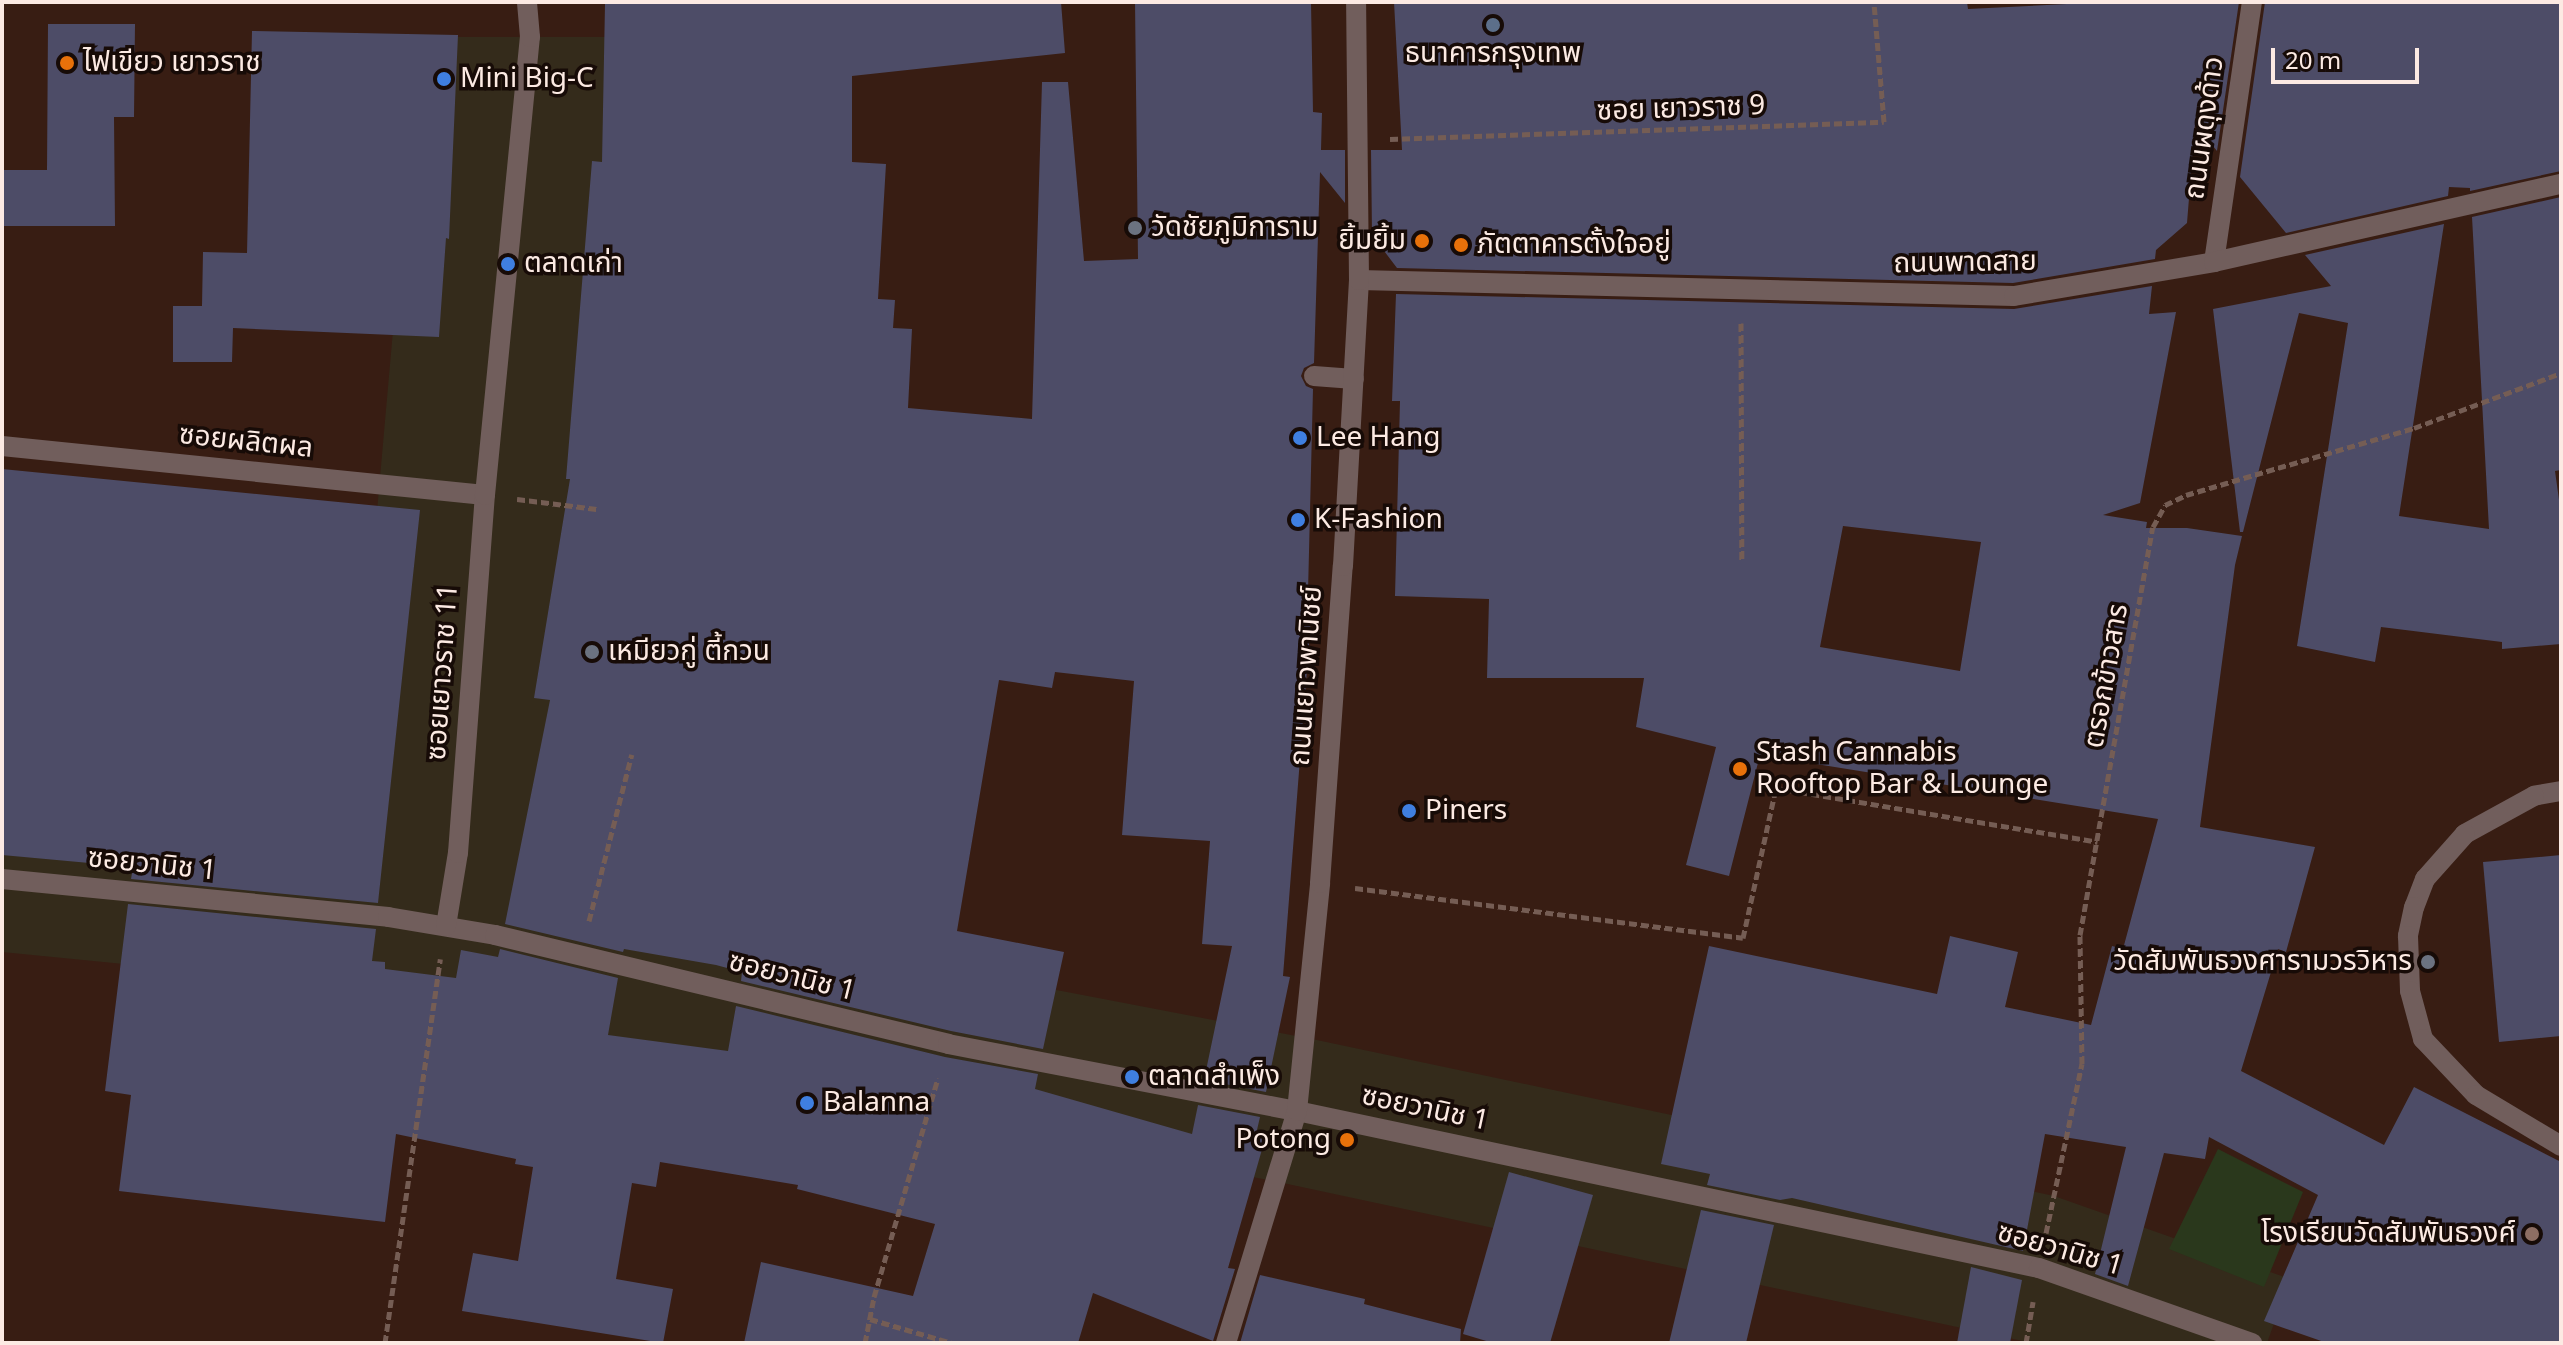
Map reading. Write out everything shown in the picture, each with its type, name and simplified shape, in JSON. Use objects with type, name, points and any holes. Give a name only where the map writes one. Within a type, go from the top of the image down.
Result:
[{"type":"street","name":"ซอยเยาวราช 11","points":[[446,926],[458,853],[485,495],[530,37],[527,2]]},
{"type":"street","name":"ถนนเยาวพานิชย์","points":[[1226,1343],[1297,1111],[1320,883],[1359,280],[1356,2]]},
{"type":"street","name":"ถนนผดุงด้าว","points":[[2214,262],[2252,2]]},
{"type":"street","name":"ถนนพาดสาย","points":[[1359,280],[2014,296],[2214,262],[2561,184]]},
{"type":"street","points":[[1314,376],[1354,379]]},
{"type":"street","name":"ซอยผลิตผล","points":[[2,446],[485,495]]},
{"type":"street","points":[[2561,791],[2534,796],[2465,834],[2425,879],[2414,907],[2408,936],[2410,991],[2423,1039],[2476,1095],[2561,1146]]},
{"type":"street","name":"ซอยวานิช 1","points":[[2,879],[388,917],[581,953],[948,1044],[1297,1111],[2039,1268],[2252,1343]]},
{"type":"path","name":"ซอย เยาวราช 9","points":[[1358,140],[1884,122],[1874,2]]},
{"type":"path","points":[[1741,290],[1742,561]]},
{"type":"path","name":"ตรอกข้าวสาร","points":[[2039,1268],[2082,1064],[2080,935],[2153,527],[2165,505],[2186,495],[2414,428],[2561,373]]},
{"type":"path","points":[[485,495],[596,509]]},
{"type":"path","points":[[581,953],[632,754]]},
{"type":"path","points":[[1320,883],[1743,938],[1776,788],[2098,842]]},
{"type":"path","points":[[385,1343],[446,926]]},
{"type":"path","points":[[865,1343],[948,1044]]},
{"type":"path","points":[[870,1319],[952,1343]]},
{"type":"shaded area","points":[[419,37],[640,37],[963,972],[1312,1039],[2054,1196],[2290,1279],[2267,1343],[2032,1343],[1283,1183],[927,1114],[379,989],[2,952],[2,805],[348,839]]},
{"type":"green space","points":[[2218,1149],[2303,1192],[2264,1287],[2169,1249]]},
{"type":"building","points":[[1061,2],[1065,53],[852,76],[852,162],[886,164],[878,299],[895,300],[893,328],[912,329],[908,408],[1032,419],[1042,82],[1068,82],[1084,261],[1138,259],[1135,2],[1311,2],[1313,112],[1322,113],[1321,150],[1345,150],[1345,203],[1320,172],[1314,363],[1304,368],[1301,376],[1306,386],[1313,389],[1308,593],[1313,593],[1283,976],[1290,977],[1266,1092],[1204,1080],[1232,946],[1202,944],[1210,841],[1122,835],[1134,681],[1055,672],[1052,688],[999,680],[957,931],[1064,952],[1043,1049],[951,1031],[741,981],[742,972],[716,965],[624,949],[623,952],[505,924],[550,700],[534,698],[570,479],[566,479],[592,161],[602,162],[605,4]]},
{"type":"building","points":[[1394,2],[1967,2],[1968,9],[2107,2],[2239,2],[2217,151],[2195,124],[2187,223],[2156,250],[2155,259],[2013,283],[1397,268],[1372,235],[1371,150],[1402,150]]},
{"type":"building","points":[[2265,2],[2561,2],[2561,171],[2470,191],[2470,188],[2449,187],[2448,196],[2286,233],[2240,177]]},
{"type":"building","points":[[48,24],[135,24],[134,117],[114,117],[115,226],[2,226],[2,170],[47,170]]},
{"type":"building","points":[[252,31],[458,35],[449,239],[446,238],[439,337],[233,328],[232,362],[173,362],[173,306],[202,306],[203,252],[247,253]]},
{"type":"building","points":[[2561,197],[2561,470],[2555,471],[2561,514],[2561,644],[2502,649],[2502,642],[2381,627],[2375,662],[2297,646],[2348,323],[2299,313],[2243,532],[2240,532],[2213,309],[2331,286],[2305,255],[2444,224],[2399,516],[2489,529],[2472,217]]},
{"type":"building","points":[[2152,286],[2149,314],[2176,312],[2140,503],[2103,515],[2147,522],[2146,528],[2187,528],[2242,536],[2235,565],[2200,827],[2315,847],[2286,952],[2278,949],[2241,1071],[2384,1145],[2414,1087],[2561,1162],[2561,1343],[2327,1343],[2264,1321],[2318,1195],[2209,1137],[2205,1159],[2164,1153],[2128,1286],[2095,1274],[2126,1147],[2045,1134],[2023,1251],[1792,1198],[1780,1200],[1707,1185],[1710,1174],[1661,1164],[1709,946],[1937,994],[1950,936],[2018,952],[2005,1007],[2091,1025],[2112,946],[2123,949],[2158,819],[1760,755],[1729,876],[1686,865],[1716,747],[1636,727],[1644,678],[1487,678],[1489,599],[1395,596],[1400,401],[1392,401],[1396,294],[2014,309]],"holes":[[[1843,526],[1981,542],[1960,671],[1820,647]]]},
{"type":"building","points":[[2,469],[420,510],[378,903],[131,879],[133,867],[2,855]]},
{"type":"building","points":[[2561,855],[2561,1036],[2499,1042],[2483,862]]},
{"type":"building","points":[[128,904],[376,929],[372,961],[385,962],[385,969],[456,978],[461,950],[498,957],[500,949],[618,978],[608,1035],[728,1051],[736,1006],[945,1057],[1038,1074],[1035,1089],[1192,1134],[1198,1105],[1260,1117],[1257,1130],[1267,1132],[1228,1268],[1235,1269],[1213,1341],[1093,1293],[1078,1343],[744,1343],[761,1262],[913,1296],[935,1224],[797,1189],[798,1185],[660,1162],[656,1187],[632,1183],[616,1279],[673,1289],[663,1343],[462,1311],[473,1253],[518,1261],[533,1167],[515,1164],[516,1159],[396,1134],[385,1222],[119,1191],[131,1095],[105,1091]]},
{"type":"building","points":[[1509,1172],[1593,1195],[1550,1343],[1493,1343],[1463,1334]]},
{"type":"building","points":[[1701,1210],[1774,1225],[1746,1343],[1669,1343]]},
{"type":"building","points":[[1971,1267],[2022,1280],[2010,1343],[1957,1343]]},
{"type":"building","points":[[1260,1275],[1365,1299],[1364,1304],[1461,1329],[1460,1343],[1240,1343]]},
{"type":"place","name":"ธนาคารกรุงเทพ","points":[[1493,25]]},
{"type":"place","name":"ไฟเขียว เยาวราช","points":[[67,63]]},
{"type":"place","name":"Mini Big-C","points":[[444,79]]},
{"type":"place","name":"วัดชัยภูมิการาม","points":[[1135,228]]},
{"type":"place","name":"ยิ้มยิ้ม","points":[[1422,241]]},
{"type":"place","name":"ภัตตาคารตั้งใจอยู่","points":[[1461,245]]},
{"type":"place","name":"ตลาดเก่า","points":[[508,264]]},
{"type":"place","name":"Lee Hang","points":[[1300,438]]},
{"type":"place","name":"K-Fashion","points":[[1298,520]]},
{"type":"place","name":"เหมียวกู่ ตี้กวน","points":[[592,652]]},
{"type":"place","name":"Stash Cannabis Rooftop Bar & Lounge","points":[[1740,769]]},
{"type":"place","name":"Piners","points":[[1409,811]]},
{"type":"place","name":"วัดสัมพันธวงศารามวรวิหาร","points":[[2428,962]]},
{"type":"place","name":"ตลาดสำเพ็ง","points":[[1132,1077]]},
{"type":"place","name":"Balanna","points":[[807,1103]]},
{"type":"place","name":"Potong","points":[[1347,1140]]},
{"type":"place","name":"โรงเรียนวัดสัมพันธวงศ์","points":[[2532,1234]]}]
